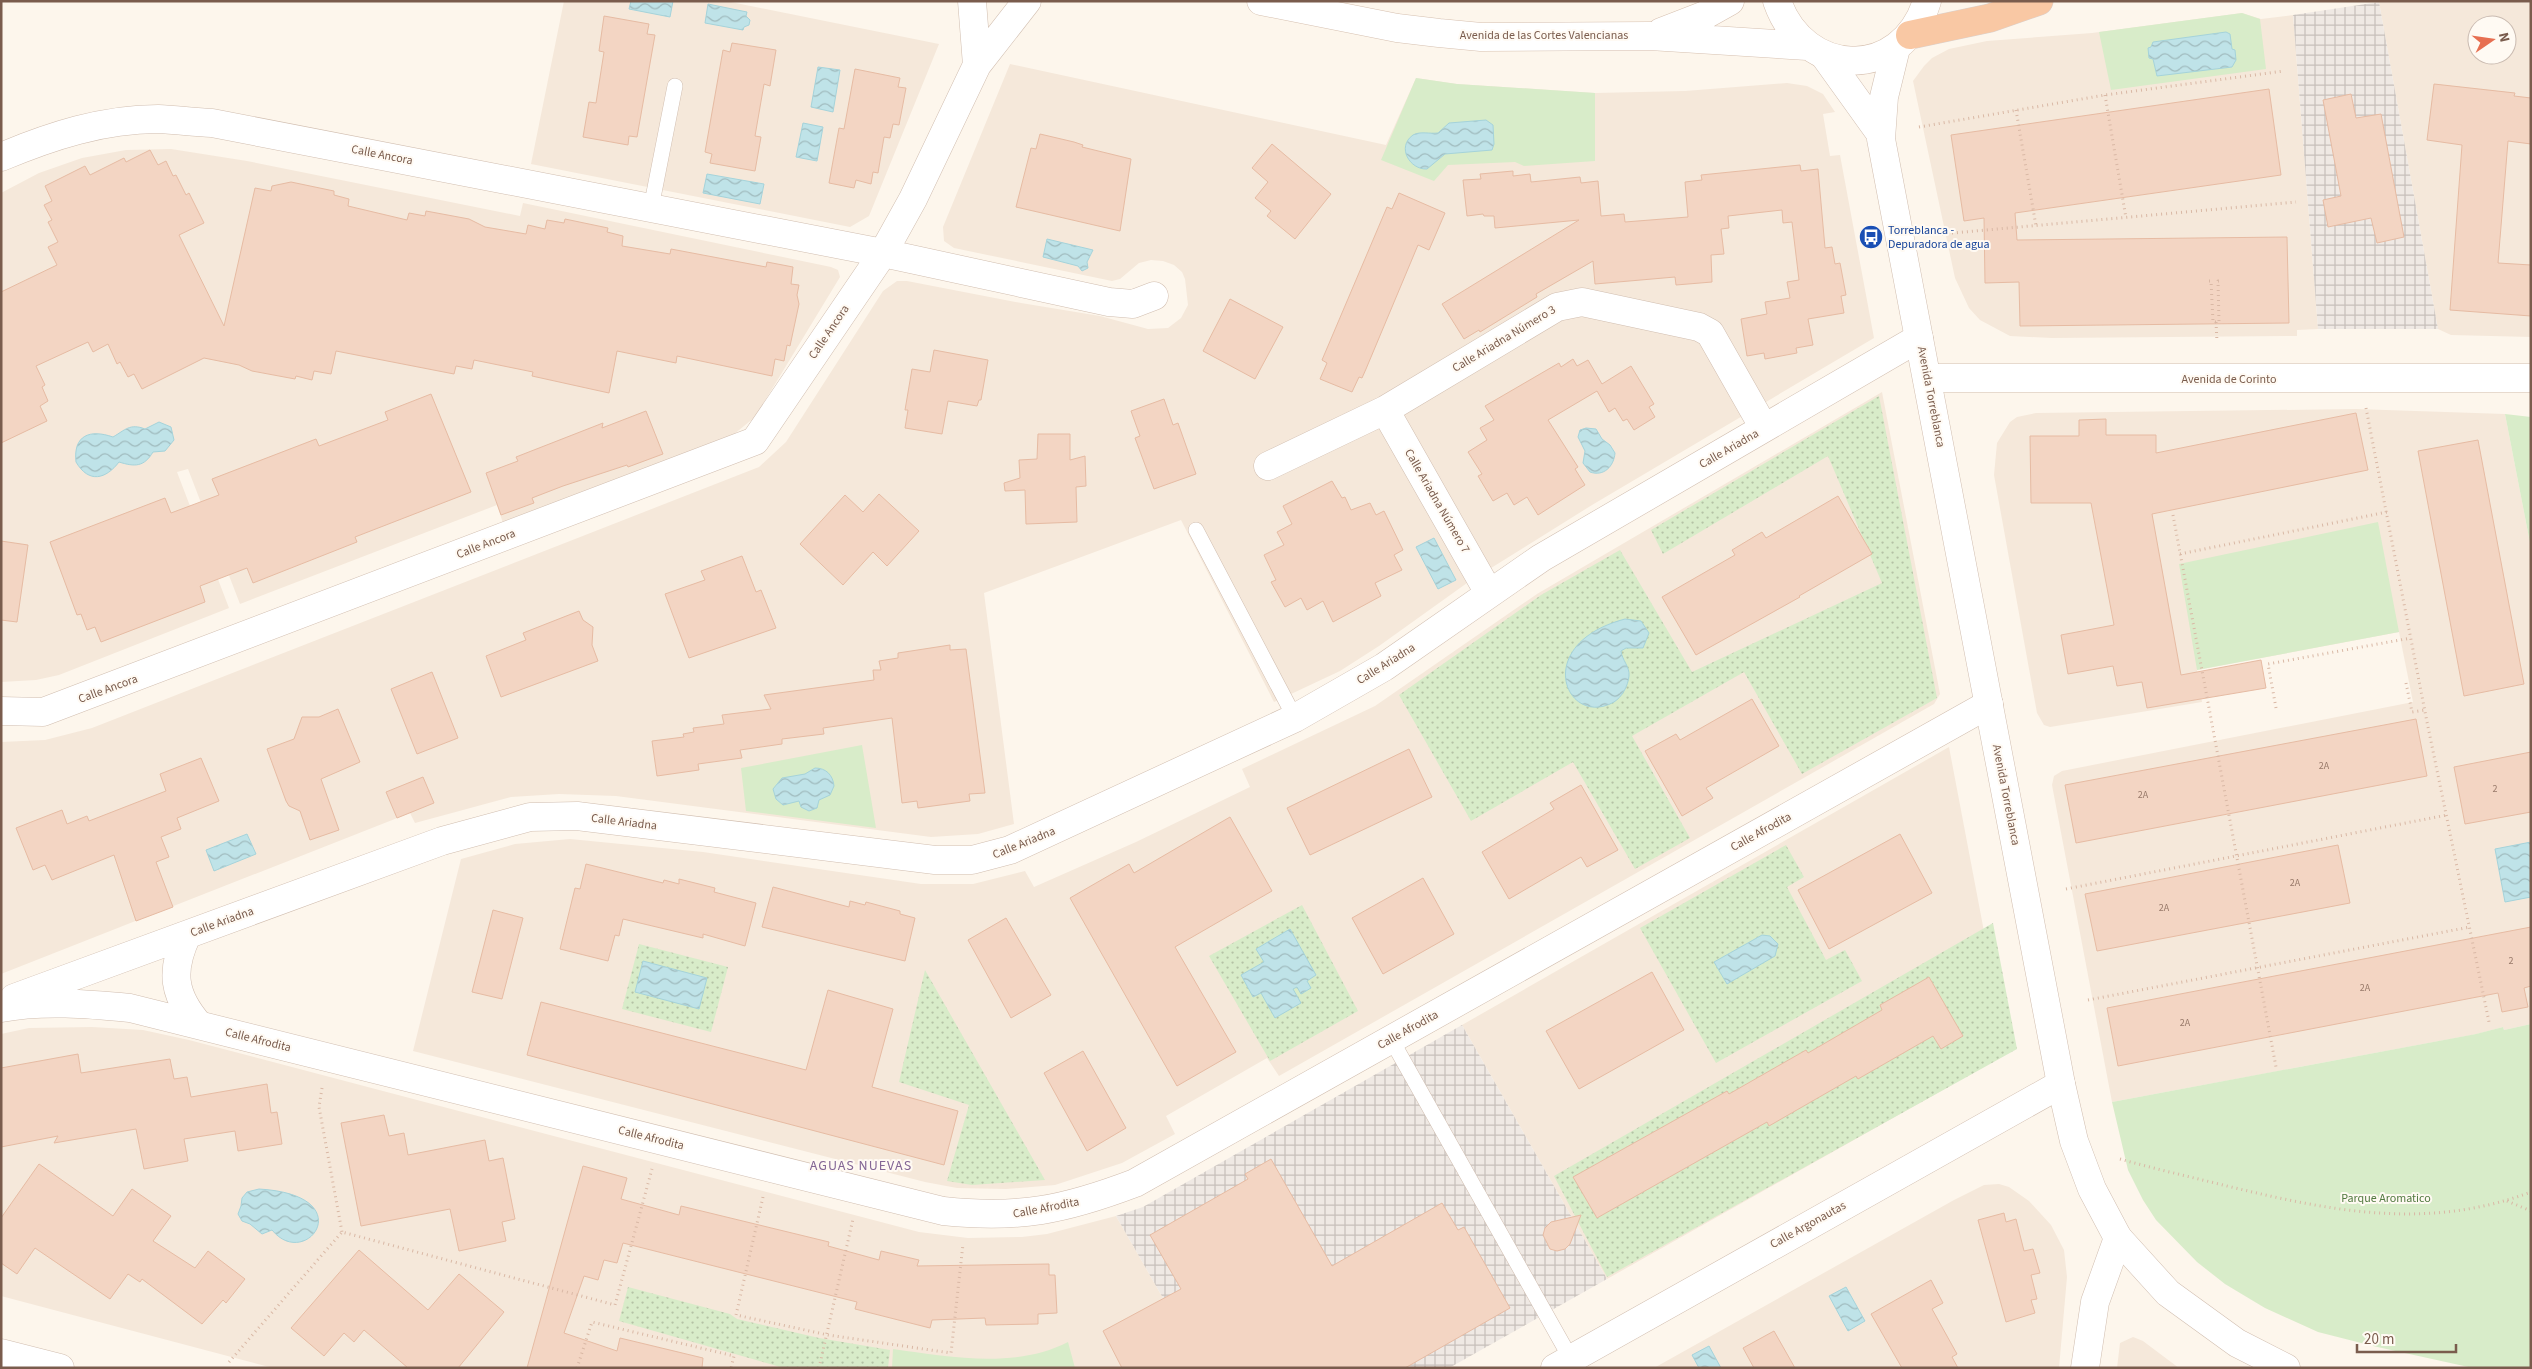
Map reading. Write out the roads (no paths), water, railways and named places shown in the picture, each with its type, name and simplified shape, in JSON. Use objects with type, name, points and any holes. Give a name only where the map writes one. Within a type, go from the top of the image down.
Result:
[{"type":"highway","points":[[1903,42],[1990,18],[2039,1]]},
{"type":"street","name":"Calle Ancora","points":[[972,1],[977,65]]},
{"type":"street","name":"Calle Ancora","points":[[1,711],[43,712],[756,441],[883,253],[913,199],[977,65],[1027,1]]},
{"type":"street","name":"Avenida de las Cortes Valencianas","points":[[1261,1],[1397,28],[1448,34],[1481,36],[1650,36],[1816,51],[1842,60],[1861,60],[1879,56],[1903,42]]},
{"type":"street","name":"Avenida de las Cortes Valencianas","points":[[1650,36],[1705,15],[1730,1]]},
{"type":"street","points":[[1777,1],[1783,18],[1793,34],[1816,51],[1880,133]]},
{"type":"street","points":[[1880,133],[1884,97],[1903,42],[1920,20],[1927,1]]},
{"type":"street","name":"Calle Ancora","points":[[1,157],[49,137],[107,124],[157,119],[194,122],[418,162],[883,253],[1109,302],[1133,304],[1154,296]]},
{"type":"street","name":"Avenida Torreblanca","points":[[1880,133],[2061,1084],[2074,1141],[2092,1189],[2118,1238],[2168,1293],[2237,1343],[2286,1368]]},
{"type":"street","name":"Calle Ariadna Número 3","points":[[1268,466],[1385,410],[1557,307],[1582,302],[1699,327],[1710,333],[1764,428]]},
{"type":"street","name":"Calle Ariadna","points":[[1,1003],[442,840],[530,818],[577,816],[935,860],[972,860],[990,857],[1034,841],[1295,718],[1384,667],[1430,637],[1489,593],[1573,539],[1919,338]]},
{"type":"street","name":"Avenida de Corinto","points":[[1927,378],[2531,378]]},
{"type":"street","name":"Calle Ariadna Número 7","points":[[1385,410],[1489,593]]},
{"type":"street","name":"Calle Afrodita","points":[[1,1008],[13,1006],[101,1005],[130,1008],[943,1211],[1008,1215],[1074,1204],[1135,1183],[1989,704]]},
{"type":"street","points":[[187,935],[178,953],[175,973],[182,1002],[199,1026]]},
{"type":"street","name":"Calle Argonautas","points":[[1563,1363],[2061,1084]]},
{"type":"street","points":[[2085,1368],[2095,1302],[2118,1238]]},
{"type":"street","points":[[1,1353],[60,1368]]},
{"type":"lane","points":[[651,208],[675,86]]},
{"type":"lane","points":[[1196,530],[1295,718]]},
{"type":"lane","points":[[1391,1039],[1563,1363]]},
{"type":"water","points":[[631,1],[673,1],[670,17],[629,9]]},
{"type":"water","points":[[708,4],[747,12],[746,16],[750,20],[749,25],[744,27],[743,30],[705,23]]},
{"type":"water","points":[[2226,32],[2230,34],[2232,49],[2235,50],[2236,60],[2232,67],[2157,76],[2153,59],[2149,58],[2148,48],[2151,47],[2153,42]]},
{"type":"water","points":[[818,67],[840,70],[833,112],[811,107]]},
{"type":"water","points":[[1486,120],[1493,125],[1494,144],[1492,150],[1445,154],[1427,169],[1415,166],[1407,157],[1406,146],[1408,140],[1413,135],[1438,133],[1449,123]]},
{"type":"water","points":[[803,123],[823,127],[817,161],[796,157]]},
{"type":"water","points":[[707,174],[764,184],[760,204],[703,193]]},
{"type":"water","points":[[1047,239],[1093,250],[1087,262],[1088,268],[1082,271],[1078,266],[1043,257]]},
{"type":"water","points":[[159,422],[171,427],[174,440],[165,451],[153,452],[143,463],[130,465],[119,462],[109,472],[98,477],[86,474],[76,462],[77,446],[85,436],[97,434],[113,437],[131,427],[145,429]]},
{"type":"water","points":[[1586,428],[1596,429],[1602,439],[1610,445],[1615,453],[1613,462],[1604,472],[1590,472],[1583,463],[1585,451],[1578,437],[1580,430]]},
{"type":"water","points":[[1434,538],[1456,580],[1438,589],[1416,547]]},
{"type":"water","points":[[1625,619],[1641,621],[1649,633],[1643,648],[1626,648],[1621,651],[1629,673],[1624,691],[1614,702],[1597,707],[1582,704],[1571,694],[1566,680],[1567,663],[1576,646],[1595,631]]},
{"type":"water","points":[[815,768],[822,769],[828,773],[834,786],[830,795],[819,800],[817,808],[809,811],[801,807],[799,801],[783,805],[776,799],[773,789],[782,778],[805,774]]},
{"type":"water","points":[[247,834],[256,854],[214,871],[206,850]]},
{"type":"water","points":[[2531,842],[2531,897],[2505,902],[2495,849]]},
{"type":"water","points":[[1290,929],[1316,975],[1307,981],[1311,988],[1301,994],[1297,987],[1293,989],[1301,1003],[1275,1018],[1261,993],[1253,997],[1241,975],[1264,962],[1256,949]]},
{"type":"water","points":[[1762,935],[1770,936],[1778,944],[1775,956],[1727,984],[1714,962]]},
{"type":"water","points":[[643,961],[707,978],[699,1009],[635,992]]},
{"type":"water","points":[[259,1189],[291,1194],[310,1204],[318,1216],[317,1228],[310,1237],[299,1242],[285,1241],[272,1230],[262,1234],[250,1224],[242,1221],[238,1214],[242,1198],[247,1192]]},
{"type":"water","points":[[1846,1287],[1865,1321],[1848,1331],[1829,1296]]},
{"type":"water","points":[[1709,1346],[1721,1368],[1699,1368],[1692,1355]]},
{"type":"place","name":"Torreblanca - Depuradora de agua","points":[[1871,237]]},
{"type":"district","name":"AGUAS NUEVAS","points":[[861,1166]]},
{"type":"park label","name":"Parque Aromatico","points":[[2386,1198]]}]
